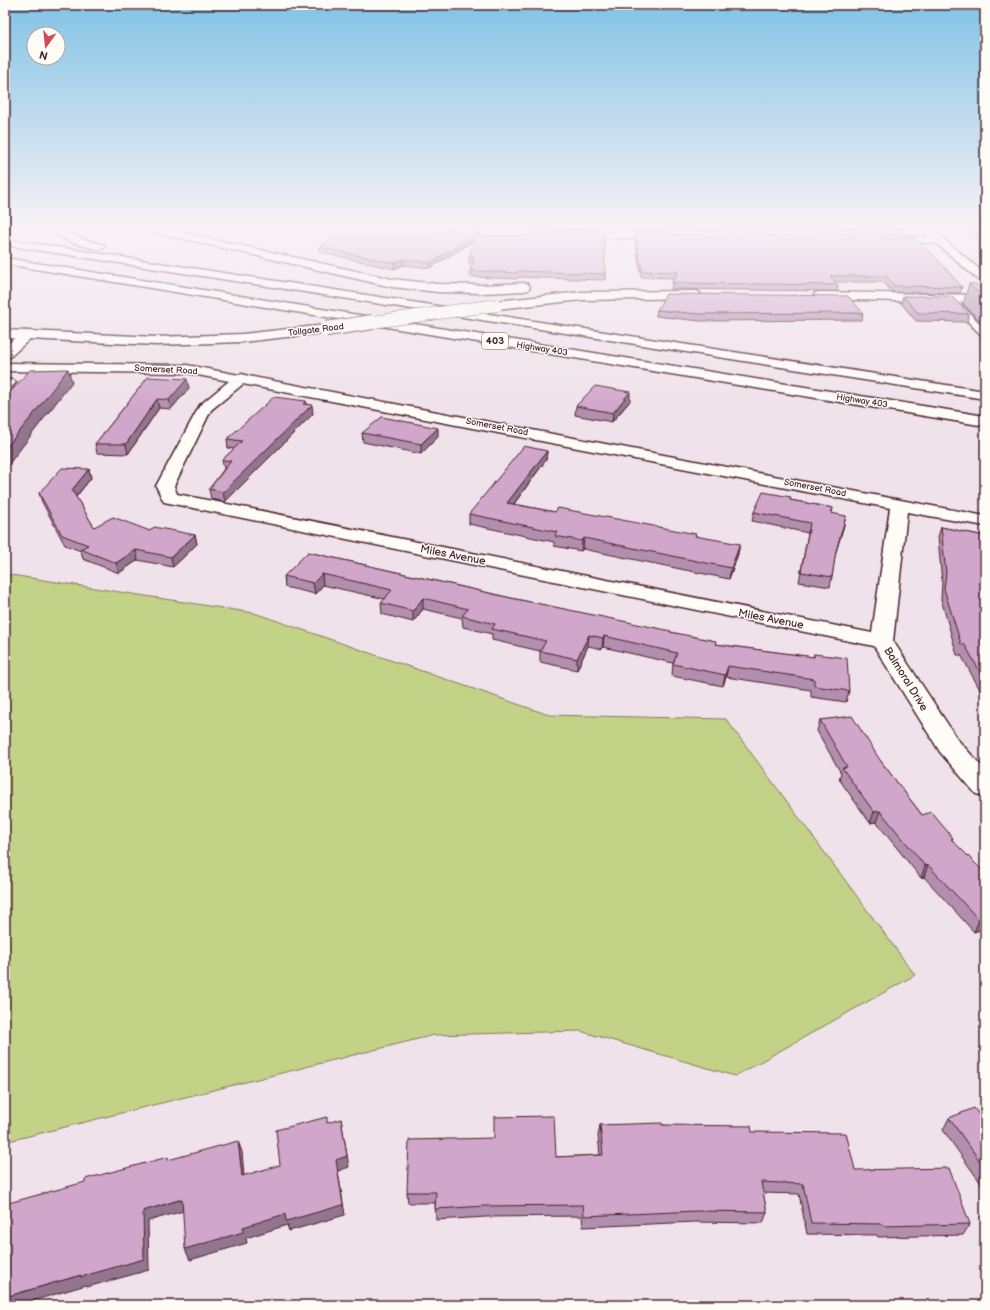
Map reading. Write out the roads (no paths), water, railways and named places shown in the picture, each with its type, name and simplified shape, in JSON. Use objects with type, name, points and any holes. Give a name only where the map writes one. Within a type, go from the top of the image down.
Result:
[{"type":"main road","name":"Highway 403","points":[[177,289],[985,421]]},
{"type":"main road","name":"Highway 403","points":[[301,289],[985,395]]},
{"type":"main road","name":"Tollgate Road","points":[[5,334],[157,341],[242,338],[326,329],[497,305],[582,296],[705,295]]},
{"type":"main road","points":[[807,296],[985,299]]},
{"type":"main road","points":[[5,354],[26,335]]},
{"type":"main road","name":"Somerset Road","points":[[5,367],[187,369],[242,378],[985,521]]},
{"type":"main road","name":"Miles Avenue","points":[[242,378],[205,408],[166,486],[170,498],[882,641]]},
{"type":"main road","name":"Balmoral Drive","points":[[899,504],[882,641],[949,746],[985,787]]},
{"type":"lane","points":[[950,298],[985,334]]}]
